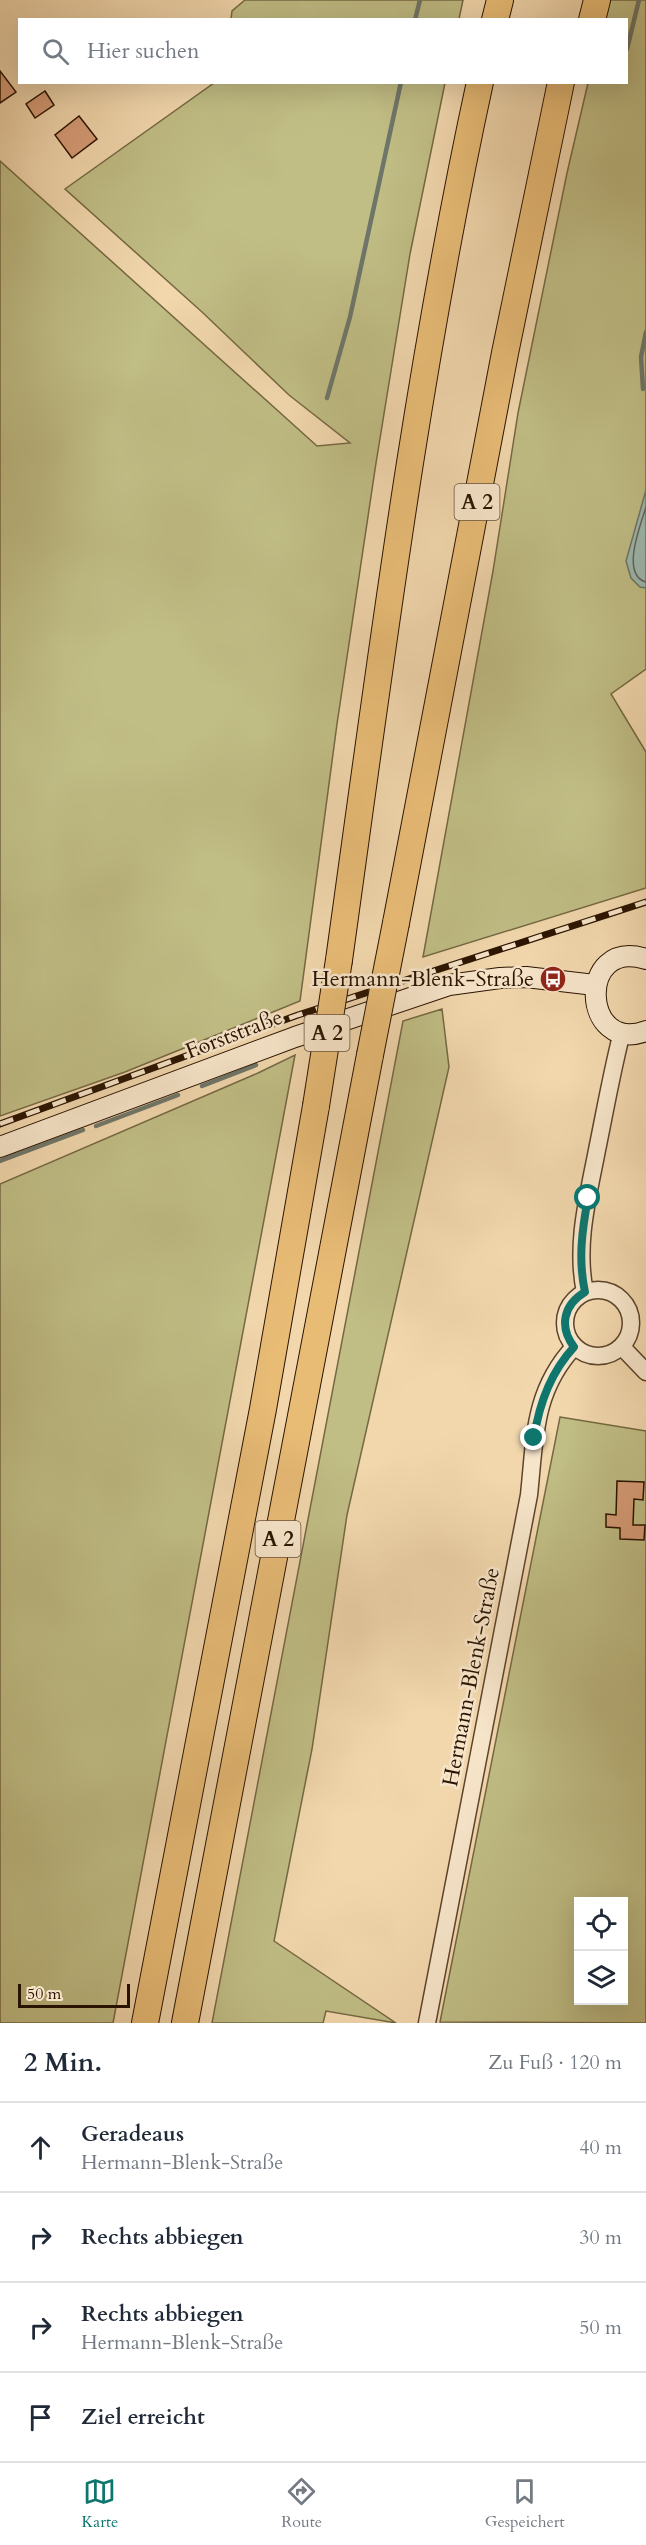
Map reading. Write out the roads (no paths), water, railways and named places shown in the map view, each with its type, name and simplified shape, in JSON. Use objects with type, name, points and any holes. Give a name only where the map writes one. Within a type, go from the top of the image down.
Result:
[{"type":"highway","points":[[496,18],[500,0]]},
{"type":"highway","points":[[575,18],[579,0]]},
{"type":"highway","points":[[592,18],[597,0]]},
{"type":"highway","name":"A 2","points":[[145,2023],[263,1409],[316,1106],[416,428],[454,210],[480,84]]},
{"type":"highway","name":"A 2","points":[[186,2023],[370,1055],[561,84]]},
{"type":"main road","points":[[646,959],[630,956],[612,963],[604,969],[595,985],[595,1002],[607,1024],[622,1032],[632,1034],[646,1031]]},
{"type":"main road","name":"Forststraße","points":[[0,1147],[295,1037],[450,985],[526,977],[595,985]]},
{"type":"street","points":[[585,1292],[581,1265],[584,1217],[610,1080],[622,1032]]},
{"type":"street","points":[[593,1290],[610,1292],[617,1295],[628,1308],[631,1316],[630,1333],[622,1347],[609,1355],[594,1357],[574,1347],[566,1333],[565,1317],[572,1302],[585,1292],[593,1290]]},
{"type":"street","name":"Hermann-Blenk-Straße","points":[[427,2023],[529,1495],[536,1419],[552,1377],[562,1360],[574,1347]]},
{"type":"street","points":[[622,1347],[646,1372]]},
{"type":"water","points":[[646,490],[646,588],[640,587],[631,578],[626,561]]},
{"type":"waterway","points":[[416,18],[420,0]]},
{"type":"waterway","points":[[628,45],[639,0]]},
{"type":"waterway","points":[[327,398],[350,317],[401,84]]},
{"type":"waterway","points":[[643,389],[641,357],[646,332]]},
{"type":"waterway","points":[[202,1086],[256,1065]]},
{"type":"waterway","points":[[96,1126],[178,1095]]},
{"type":"waterway","points":[[0,1161],[83,1130]]},
{"type":"railway","points":[[0,1124],[298,1015],[646,902]]},
{"type":"place","name":"Hermann-Blenk-Straße","points":[[553,979]]}]
